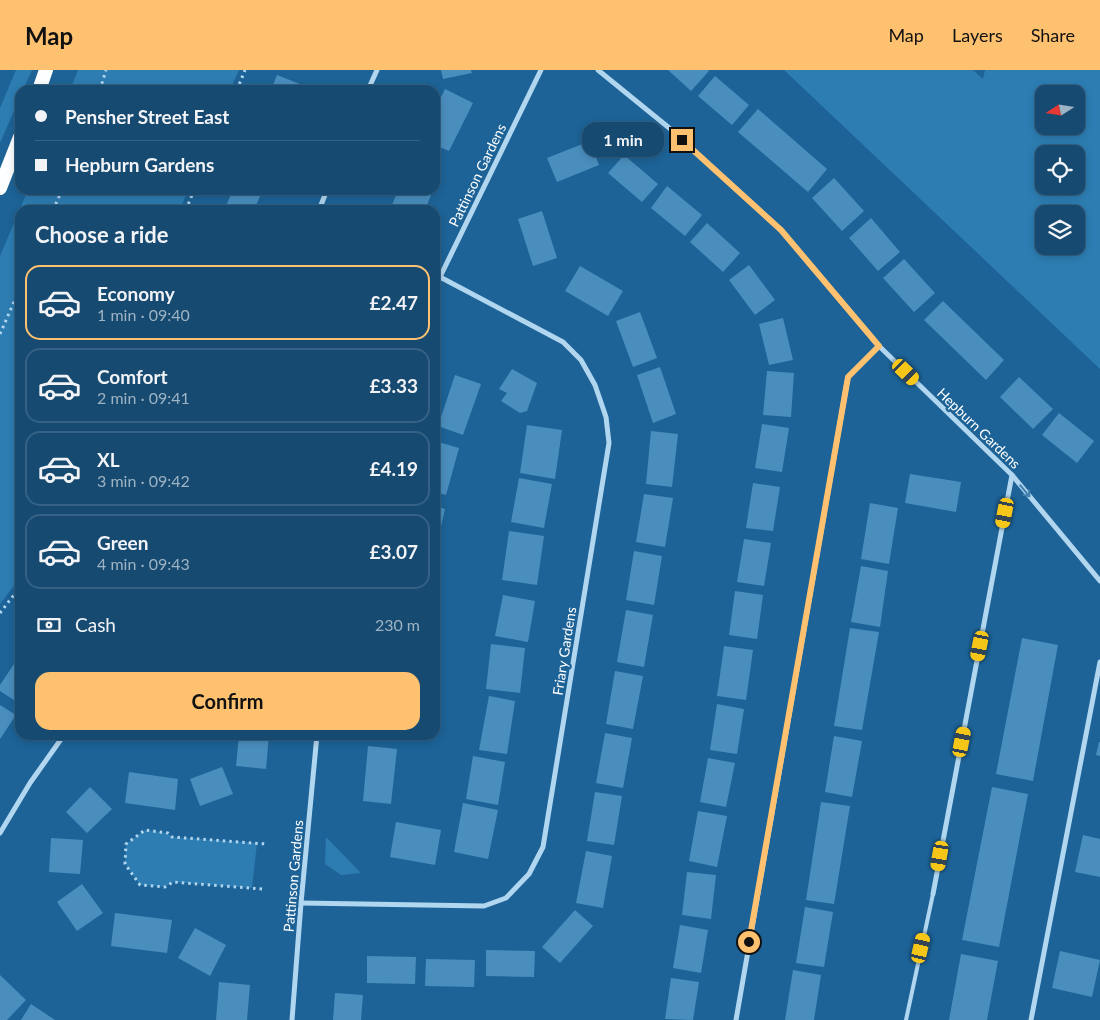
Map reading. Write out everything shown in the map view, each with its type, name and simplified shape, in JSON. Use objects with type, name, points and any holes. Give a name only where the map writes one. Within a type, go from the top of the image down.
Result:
[{"type":"highway","points":[[40,85],[46,70]]},
{"type":"highway","points":[[0,188],[15,150]]},
{"type":"street","points":[[370,85],[377,70]]},
{"type":"street","name":"Pattinson Gardens","points":[[440,277],[541,70]]},
{"type":"street","name":"Hepburn Gardens","points":[[598,70],[668,127],[781,230],[879,346],[1012,475],[1100,579]]},
{"type":"street","name":"Friary Gardens","points":[[301,903],[484,906],[506,898],[529,874],[543,847],[610,443],[606,417],[595,385],[581,360],[563,342],[440,277]]},
{"type":"street","points":[[736,1020],[848,377],[879,346]]},
{"type":"street","points":[[933,894],[1012,475]]},
{"type":"street","points":[[1031,1020],[1100,662]]},
{"type":"street","points":[[0,833],[30,783],[60,740]]},
{"type":"street","name":"Pattinson Gardens","points":[[292,1020],[317,740]]},
{"type":"lane","points":[[906,1020],[933,894]]},
{"type":"path","points":[[102,85],[106,70]]},
{"type":"path","points":[[239,85],[245,70]]},
{"type":"path","points":[[0,334],[15,300]]},
{"type":"path","points":[[0,613],[15,594]]},
{"type":"path","points":[[262,889],[173,882],[165,887],[140,885],[124,864],[126,844],[146,830],[168,833],[172,837],[266,844]]},
{"type":"shaded area","points":[[16,70],[32,70],[25,85],[15,85],[15,108],[0,143],[0,108]]},
{"type":"shaded area","points":[[78,70],[239,70],[232,85],[72,85]]},
{"type":"shaded area","points":[[784,70],[973,70],[983,79],[985,70],[1100,70],[1100,369]]},
{"type":"shaded area","points":[[26,195],[186,195],[182,205],[22,205]]},
{"type":"shaded area","points":[[15,221],[15,584],[0,604],[0,256]]},
{"type":"shaded area","points":[[145,830],[168,833],[172,837],[257,843],[252,888],[173,882],[165,887],[140,885],[125,864],[126,844]]},
{"type":"shaded area","points":[[326,837],[361,873],[341,875],[325,864]]},
{"type":"building","points":[[441,70],[471,70],[472,73],[443,79]]},
{"type":"building","points":[[668,70],[708,70],[709,71],[691,91]]},
{"type":"building","points":[[277,75],[302,85],[273,85]]},
{"type":"building","points":[[715,76],[749,105],[732,125],[698,96]]},
{"type":"building","points":[[445,89],[473,103],[449,151],[440,147],[440,99]]},
{"type":"building","points":[[758,109],[827,169],[808,192],[738,132]]},
{"type":"building","points":[[590,141],[599,165],[557,182],[547,158]]},
{"type":"building","points":[[624,155],[658,184],[642,202],[608,173]]},
{"type":"building","points":[[834,178],[864,211],[842,231],[812,198]]},
{"type":"building","points":[[667,186],[702,215],[685,236],[651,208]]},
{"type":"building","points":[[231,195],[261,195],[256,205],[226,205]]},
{"type":"building","points":[[396,195],[431,195],[427,205],[392,205]]},
{"type":"building","points":[[542,211],[557,258],[533,266],[518,219]]},
{"type":"building","points":[[871,218],[900,252],[878,271],[849,238]]},
{"type":"building","points":[[707,223],[740,253],[723,272],[690,242]]},
{"type":"building","points":[[904,259],[935,293],[914,312],[883,278]]},
{"type":"building","points":[[749,265],[775,300],[755,315],[729,280]]},
{"type":"building","points":[[580,266],[623,291],[608,316],[565,291]]},
{"type":"building","points":[[943,301],[1004,360],[986,380],[924,320]]},
{"type":"building","points":[[640,312],[657,358],[633,367],[616,321]]},
{"type":"building","points":[[783,318],[793,360],[769,365],[759,324]]},
{"type":"building","points":[[660,367],[676,414],[653,423],[637,375]]},
{"type":"building","points":[[512,369],[537,383],[527,411],[520,413],[501,401],[507,393],[499,389]]},
{"type":"building","points":[[767,371],[794,373],[791,417],[763,415]]},
{"type":"building","points":[[455,375],[481,384],[463,435],[440,427],[440,420]]},
{"type":"building","points":[[1019,377],[1053,409],[1033,429],[1000,397]]},
{"type":"building","points":[[1059,413],[1094,441],[1077,463],[1042,435]]},
{"type":"building","points":[[762,424],[789,428],[782,472],[755,468]]},
{"type":"building","points":[[527,425],[562,430],[555,479],[520,473]]},
{"type":"building","points":[[651,431],[678,434],[672,487],[646,484]]},
{"type":"building","points":[[440,442],[459,448],[446,495],[440,493]]},
{"type":"building","points":[[910,474],[961,482],[956,512],[905,503]]},
{"type":"building","points":[[519,478],[552,484],[544,528],[511,522]]},
{"type":"building","points":[[753,483],[780,487],[773,531],[746,528]]},
{"type":"building","points":[[644,494],[673,498],[665,547],[636,542]]},
{"type":"building","points":[[870,503],[898,508],[889,564],[861,559]]},
{"type":"building","points":[[440,508],[445,509],[440,531]]},
{"type":"building","points":[[509,531],[544,536],[537,585],[502,580]]},
{"type":"building","points":[[744,539],[771,543],[764,586],[737,582]]},
{"type":"building","points":[[634,551],[662,556],[654,605],[626,600]]},
{"type":"building","points":[[861,566],[888,571],[880,627],[851,622]]},
{"type":"building","points":[[735,591],[763,595],[757,639],[729,635]]},
{"type":"building","points":[[503,595],[535,601],[528,642],[495,636]]},
{"type":"building","points":[[626,610],[653,615],[644,667],[617,662]]},
{"type":"building","points":[[850,628],[879,632],[862,730],[834,726]]},
{"type":"building","points":[[1022,638],[1058,645],[1033,781],[996,774]]},
{"type":"building","points":[[491,644],[525,648],[520,693],[486,689]]},
{"type":"building","points":[[724,646],[753,650],[746,700],[717,696]]},
{"type":"building","points":[[15,662],[15,701],[0,691],[0,685]]},
{"type":"building","points":[[615,671],[643,676],[633,729],[606,724]]},
{"type":"building","points":[[489,696],[515,701],[507,754],[479,750]]},
{"type":"building","points":[[717,704],[744,709],[737,754],[710,750]]},
{"type":"building","points":[[0,705],[15,714],[15,716],[0,739]]},
{"type":"building","points":[[605,733],[632,738],[623,788],[596,783]]},
{"type":"building","points":[[834,736],[862,741],[852,797],[825,792]]},
{"type":"building","points":[[239,740],[269,740],[266,769],[236,766]]},
{"type":"building","points":[[1100,742],[1100,756],[1096,755]]},
{"type":"building","points":[[368,746],[397,749],[391,804],[363,801]]},
{"type":"building","points":[[473,756],[505,762],[498,805],[466,799]]},
{"type":"building","points":[[708,758],[735,763],[726,807],[700,802]]},
{"type":"building","points":[[222,767],[233,794],[200,806],[190,779]]},
{"type":"building","points":[[129,772],[178,779],[175,810],[125,803]]},
{"type":"building","points":[[90,787],[112,809],[87,833],[66,812]]},
{"type":"building","points":[[992,787],[1028,794],[999,947],[962,940]]},
{"type":"building","points":[[595,792],[622,796],[614,845],[587,841]]},
{"type":"building","points":[[821,802],[850,806],[834,904],[806,900]]},
{"type":"building","points":[[463,803],[498,810],[488,859],[454,852]]},
{"type":"building","points":[[698,811],[727,816],[717,867],[689,861]]},
{"type":"building","points":[[396,822],[441,830],[435,865],[390,857]]},
{"type":"building","points":[[1083,835],[1100,839],[1100,877],[1075,872]]},
{"type":"building","points":[[51,838],[83,840],[80,874],[49,872]]},
{"type":"building","points":[[586,851],[612,856],[603,908],[576,903]]},
{"type":"building","points":[[687,872],[716,875],[711,919],[682,915]]},
{"type":"building","points":[[82,884],[103,913],[77,931],[57,902]]},
{"type":"building","points":[[805,907],[833,912],[824,967],[796,963]]},
{"type":"building","points":[[575,910],[593,926],[560,963],[542,947]]},
{"type":"building","points":[[115,913],[172,920],[167,953],[111,946]]},
{"type":"building","points":[[680,925],[708,930],[701,973],[673,968]]},
{"type":"building","points":[[195,928],[226,945],[210,976],[178,958]]},
{"type":"building","points":[[486,950],[535,951],[534,977],[486,976]]},
{"type":"building","points":[[1060,951],[1100,960],[1092,997],[1052,988]]},
{"type":"building","points":[[961,954],[998,961],[987,1020],[949,1020]]},
{"type":"building","points":[[367,956],[416,957],[415,984],[367,983]]},
{"type":"building","points":[[426,959],[475,960],[474,987],[425,986]]},
{"type":"building","points":[[793,970],[821,975],[814,1020],[785,1020]]},
{"type":"building","points":[[0,975],[26,1000],[7,1020],[0,1020]]},
{"type":"building","points":[[671,978],[699,982],[693,1020],[665,1019]]},
{"type":"building","points":[[219,982],[250,985],[247,1020],[216,1020]]},
{"type":"building","points":[[335,993],[363,995],[361,1020],[333,1020]]},
{"type":"building","points":[[31,1004],[55,1020],[21,1020]]},
{"type":"route","points":[[682,140],[781,230],[879,346],[848,377],[749,942]]}]
